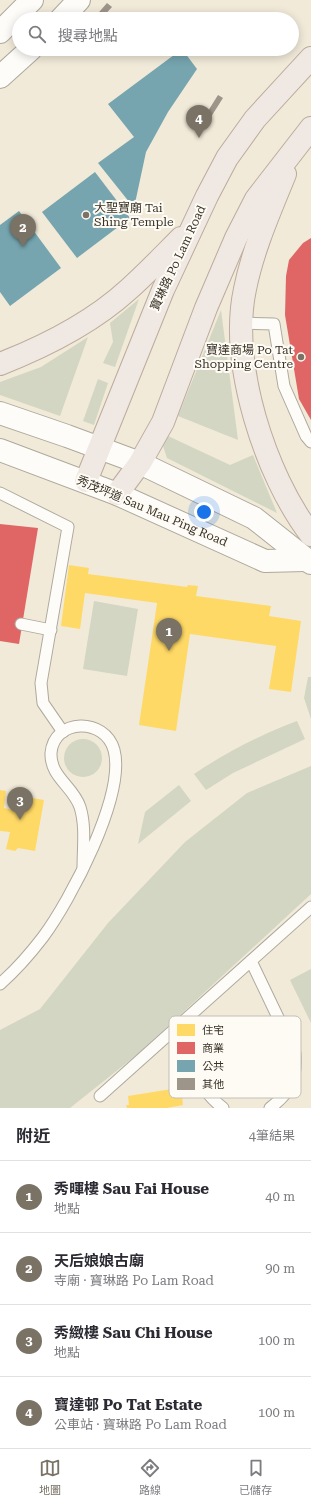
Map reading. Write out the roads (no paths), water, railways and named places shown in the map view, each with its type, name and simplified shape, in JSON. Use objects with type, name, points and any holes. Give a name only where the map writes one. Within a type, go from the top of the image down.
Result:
[{"type":"main road","points":[[20,12],[32,0]]},
{"type":"main road","points":[[68,12],[79,0]]},
{"type":"main road","points":[[0,32],[12,20]]},
{"type":"main road","points":[[0,77],[24,56]]},
{"type":"main road","name":"寶琳路 Po Lam Road","points":[[86,481],[140,344],[190,229],[228,158],[250,126],[311,58]]},
{"type":"main road","points":[[117,494],[140,463],[163,422],[206,308],[236,238],[256,199],[311,128]]},
{"type":"main road","points":[[295,149],[256,248],[245,289],[240,323],[246,379],[262,441],[279,483],[311,534]]},
{"type":"main road","points":[[0,364],[63,336],[95,315],[128,290],[190,229]]},
{"type":"main road","name":"秀茂坪道 Sau Mau Ping Road","points":[[0,413],[99,447],[140,463],[254,518],[308,561]]},
{"type":"main road","name":"秀茂坪道 Sau Mau Ping Road","points":[[0,450],[86,481],[265,560],[308,561]]},
{"type":"lane","points":[[240,323],[274,324],[284,386],[306,436],[311,442]]},
{"type":"lane","points":[[0,493],[68,527],[41,683],[43,703],[62,732]]},
{"type":"lane","points":[[21,624],[50,630]]},
{"type":"lane","points":[[0,984],[14,971],[44,936],[83,868],[102,825],[110,799],[116,759],[110,739],[93,727],[83,725],[72,727],[62,732],[56,740],[52,751],[51,761],[54,771],[74,795],[80,806],[83,817],[83,868]]},
{"type":"lane","points":[[190,1016],[311,907]]},
{"type":"lane","points":[[251,961],[278,1016]]},
{"type":"lane","points":[[100,1096],[169,1035]]},
{"type":"lane","points":[[210,1098],[223,1108]]},
{"type":"lane","points":[[270,1108],[283,1098]]},
{"type":"place","name":"寶達邨 Po Tat Estate","points":[[199,138]]},
{"type":"place","name":"大聖寶廟 Tai Shing Temple","points":[[86,215]]},
{"type":"place","name":"天后娘娘古廟","points":[[23,247]]},
{"type":"place","name":"寶達商場 Po Tat Shopping Centre","points":[[301,357]]},
{"type":"place","name":"秀暉樓 Sau Fai House","points":[[169,651]]},
{"type":"place","name":"秀緻樓 Sau Chi House","points":[[20,820]]}]
